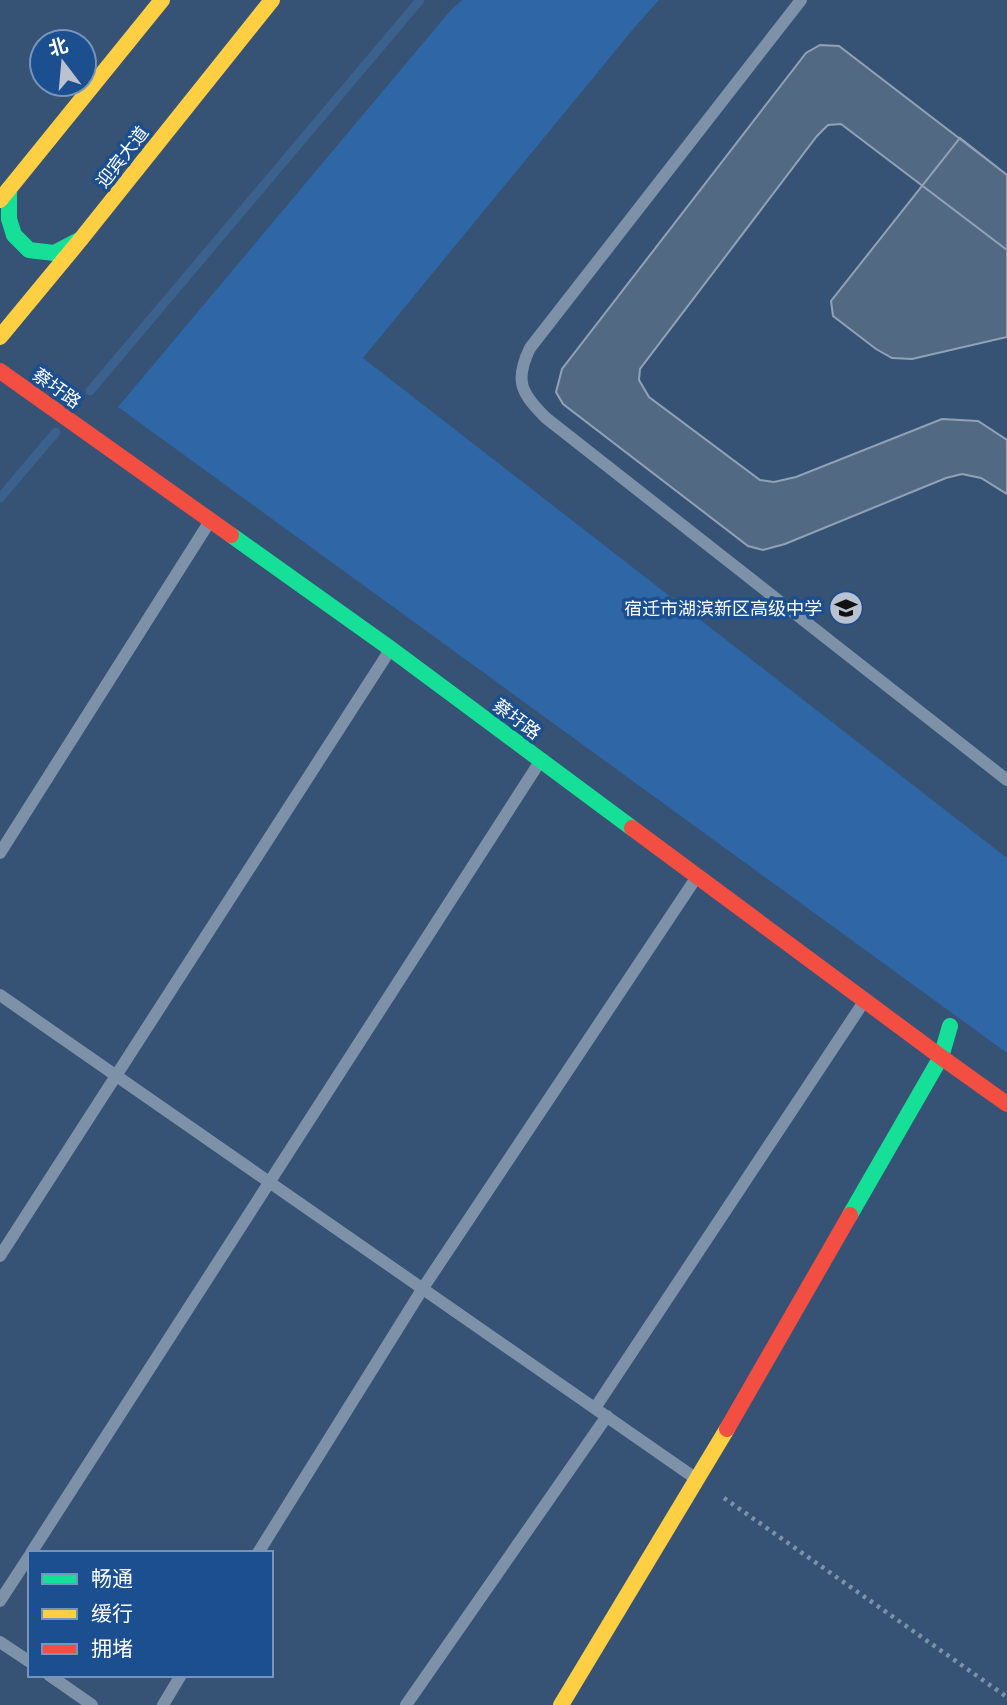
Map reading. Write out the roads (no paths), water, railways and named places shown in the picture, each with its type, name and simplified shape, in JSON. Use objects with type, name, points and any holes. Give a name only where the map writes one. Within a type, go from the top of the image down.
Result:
[{"type":"main road","points":[[82,239],[54,253],[29,250],[14,235],[5,195],[162,0]]},
{"type":"main road","name":"迎宾大道","points":[[0,337],[82,239],[272,0]]},
{"type":"main road","name":"蔡圩路","points":[[0,371],[391,649],[1007,1104]]},
{"type":"main road","points":[[561,1705],[698,1480],[941,1057],[950,1026]]},
{"type":"lane","points":[[801,0],[530,348],[523,362],[520,378],[524,391],[546,418],[1007,780]]},
{"type":"lane","points":[[0,853],[210,521]]},
{"type":"lane","points":[[0,1256],[391,649]]},
{"type":"lane","points":[[32,1551],[541,760]]},
{"type":"lane","points":[[259,1551],[423,1288],[697,876]]},
{"type":"lane","points":[[0,995],[698,1480]]},
{"type":"lane","points":[[595,1408],[865,1000]]},
{"type":"lane","points":[[406,1705],[607,1416]]},
{"type":"lane","points":[[0,1601],[28,1557]]},
{"type":"lane","points":[[0,1642],[28,1661]]},
{"type":"lane","points":[[52,1677],[92,1705]]},
{"type":"lane","points":[[163,1705],[180,1677]]},
{"type":"waterway","points":[[90,391],[420,0]]},
{"type":"waterway","points":[[0,498],[56,432]]},
{"type":"place","name":"宿迁市湖滨新区高级中学","points":[[846,608]]}]
